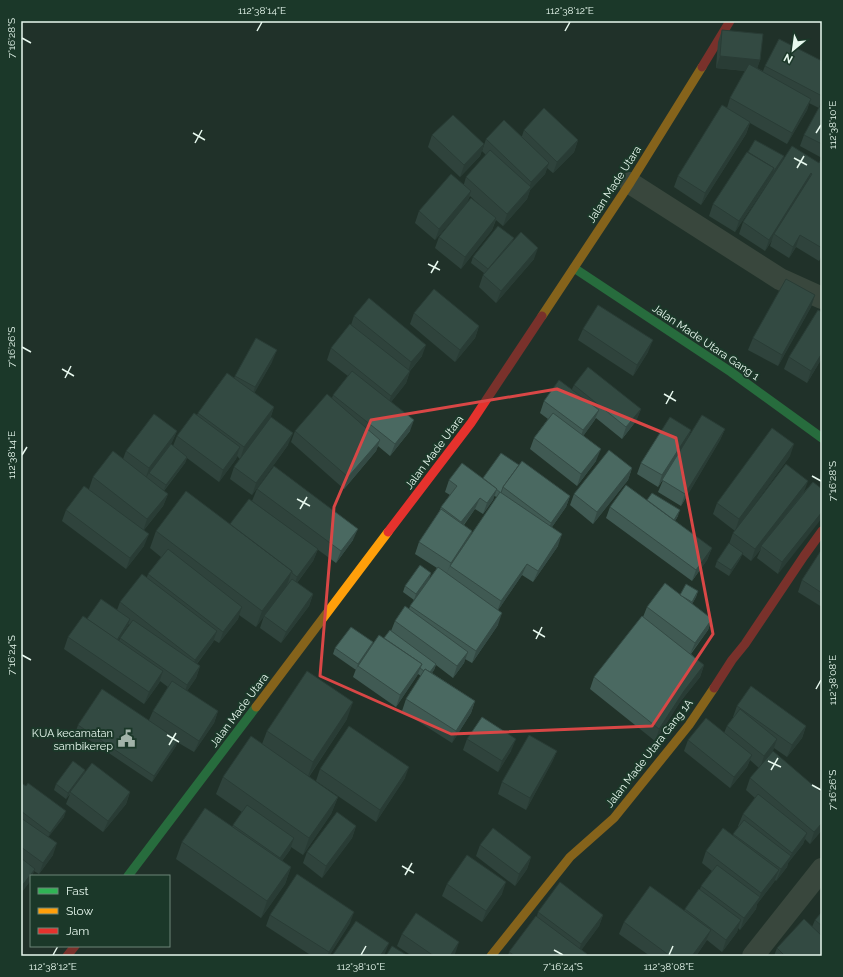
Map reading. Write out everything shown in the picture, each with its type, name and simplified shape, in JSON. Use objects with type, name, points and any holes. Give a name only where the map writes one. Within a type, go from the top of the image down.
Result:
[{"type":"street","name":"Jalan Made Utara","points":[[129,875],[471,423],[630,183],[730,21]]},
{"type":"street","points":[[630,183],[780,279],[822,298]]},
{"type":"street","name":"Jalan Made Utara Gang 1","points":[[574,268],[698,350],[796,418],[822,438]]},
{"type":"street","name":"Jalan Made Utara Gang 1A","points":[[491,956],[570,857],[614,818],[689,725],[732,660],[746,644],[804,556],[822,532]]},
{"type":"street","points":[[753,956],[822,869]]},
{"type":"street","points":[[67,956],[74,947]]},
{"type":"highlighted area","points":[[557,389],[676,438],[713,634],[652,726],[451,734],[320,676],[334,507],[371,420]]},
{"type":"building","points":[[722,30],[763,34],[760,60],[720,56]]},
{"type":"building","points":[[779,39],[822,61],[822,96],[765,66]]},
{"type":"building","points":[[749,64],[811,99],[792,133],[730,98]]},
{"type":"building","points":[[822,102],[822,144],[804,135]]},
{"type":"building","points":[[722,105],[750,122],[705,193],[678,176]]},
{"type":"building","points":[[544,108],[578,140],[557,162],[524,130]]},
{"type":"building","points":[[453,115],[484,144],[464,165],[432,135]]},
{"type":"building","points":[[504,120],[549,163],[531,182],[486,139]]},
{"type":"building","points":[[755,140],[784,156],[772,174],[774,168],[748,152]]},
{"type":"building","points":[[792,146],[819,163],[822,158],[822,248],[800,235],[793,247],[774,234],[812,174],[811,173],[769,240],[743,222]]},
{"type":"building","points":[[490,150],[531,187],[507,214],[466,177]]},
{"type":"building","points":[[747,152],[774,168],[739,221],[713,204]]},
{"type":"building","points":[[451,174],[471,191],[439,229],[419,211]]},
{"type":"building","points":[[471,198],[496,218],[465,257],[439,237]]},
{"type":"building","points":[[498,226],[514,238],[488,269],[473,257]]},
{"type":"building","points":[[521,232],[538,248],[501,291],[483,275]]},
{"type":"building","points":[[786,279],[815,295],[782,355],[753,338]]},
{"type":"building","points":[[434,289],[479,326],[460,350],[414,313]]},
{"type":"building","points":[[369,298],[426,345],[411,362],[354,316]]},
{"type":"building","points":[[598,305],[653,340],[637,365],[583,329]]},
{"type":"building","points":[[818,310],[822,312],[822,353],[811,371],[789,357]]},
{"type":"building","points":[[350,324],[410,371],[391,396],[331,348]]},
{"type":"building","points":[[256,338],[277,350],[255,387],[235,376]]},
{"type":"building","points":[[588,367],[641,409],[626,427],[574,385]]},
{"type":"building","points":[[352,371],[414,420],[395,444],[333,395]]},
{"type":"building","points":[[227,373],[274,407],[244,447],[198,413]]},
{"type":"building","points":[[559,380],[599,410],[583,430],[544,401]]},
{"type":"building","points":[[327,394],[380,440],[348,477],[295,431]]},
{"type":"building","points":[[194,413],[240,447],[223,470],[177,436]]},
{"type":"building","points":[[553,413],[601,449],[581,474],[534,438]]},
{"type":"building","points":[[154,414],[177,431],[149,468],[126,451]]},
{"type":"building","points":[[702,415],[725,429],[685,494],[662,480]]},
{"type":"building","points":[[271,417],[293,433],[256,483],[234,467]]},
{"type":"building","points":[[670,417],[691,430],[662,475],[641,463]]},
{"type":"building","points":[[772,428],[794,444],[739,519],[717,503]]},
{"type":"building","points":[[171,444],[187,457],[166,485],[149,473]]},
{"type":"building","points":[[609,450],[632,468],[597,512],[574,494]]},
{"type":"building","points":[[113,451],[168,494],[147,519],[93,477]]},
{"type":"building","points":[[501,453],[519,465],[503,487],[501,493],[483,478]]},
{"type":"building","points":[[522,461],[570,496],[551,523],[503,487]]},
{"type":"building","points":[[462,463],[497,489],[487,503],[480,498],[461,522],[441,507],[457,486],[449,480]]},
{"type":"building","points":[[786,464],[808,481],[755,549],[733,533]]},
{"type":"building","points":[[274,466],[358,529],[341,551],[257,489]]},
{"type":"building","points":[[813,482],[822,489],[822,512],[782,562],[761,546]]},
{"type":"building","points":[[626,485],[712,548],[696,570],[610,507]]},
{"type":"building","points":[[84,486],[149,534],[130,558],[66,510]]},
{"type":"building","points":[[186,491],[292,571],[262,611],[156,531]]},
{"type":"building","points":[[500,492],[562,534],[538,571],[527,564],[501,601],[450,566]]},
{"type":"building","points":[[652,493],[680,510],[674,520],[647,500]]},
{"type":"building","points":[[249,499],[318,549],[297,577],[292,573],[292,571],[230,524]]},
{"type":"building","points":[[441,509],[472,531],[451,563],[419,542]]},
{"type":"building","points":[[729,543],[743,553],[731,570],[717,561]]},
{"type":"building","points":[[168,549],[242,607],[223,632],[148,574]]},
{"type":"building","points":[[822,549],[822,593],[802,580]]},
{"type":"building","points":[[420,565],[431,573],[416,594],[405,586]]},
{"type":"building","points":[[438,567],[502,613],[476,651],[410,606]]},
{"type":"building","points":[[142,574],[217,631],[195,660],[120,602]]},
{"type":"building","points":[[292,579],[313,594],[286,632],[264,616]]},
{"type":"building","points":[[665,583],[712,619],[695,643],[647,607]]},
{"type":"building","points":[[686,584],[698,591],[692,602],[680,595]]},
{"type":"building","points":[[101,599],[130,619],[117,640],[87,619]]},
{"type":"building","points":[[405,606],[468,652],[457,666],[395,621]]},
{"type":"building","points":[[83,616],[163,671],[149,692],[68,637]]},
{"type":"building","points":[[642,616],[704,665],[684,691],[659,729],[594,677]]},
{"type":"building","points":[[133,620],[200,666],[187,685],[120,638]]},
{"type":"building","points":[[351,627],[373,642],[358,664],[335,648]]},
{"type":"building","points":[[390,630],[436,664],[430,672],[425,669],[424,671],[420,668],[422,664],[384,638]]},
{"type":"building","points":[[379,635],[422,664],[400,695],[358,666]]},
{"type":"building","points":[[425,669],[475,701],[456,731],[406,699]]},
{"type":"building","points":[[307,671],[353,702],[313,762],[267,731]]},
{"type":"building","points":[[172,681],[218,711],[199,741],[153,711]]},
{"type":"building","points":[[751,686],[806,726],[792,745],[737,706]]},
{"type":"building","name":"KUA kecamatan sambikerep","points":[[102,689],[178,740],[154,776],[78,725]]},
{"type":"building","points":[[740,709],[777,739],[764,756],[727,726]]},
{"type":"building","points":[[482,717],[516,739],[502,761],[467,739]]},
{"type":"building","points":[[706,718],[752,755],[734,777],[688,740]]},
{"type":"building","points":[[349,726],[409,767],[380,810],[320,769]]},
{"type":"building","points":[[529,735],[557,751],[530,798],[502,782]]},
{"type":"building","points":[[251,736],[338,797],[309,838],[223,777]]},
{"type":"building","points":[[773,751],[822,793],[822,823],[814,832],[750,778]]},
{"type":"building","points":[[73,761],[85,770],[68,793],[56,784]]},
{"type":"building","points":[[92,763],[130,792],[108,821],[70,792]]},
{"type":"building","points":[[21,783],[26,786],[28,783],[66,811],[50,833],[21,811]]},
{"type":"building","points":[[758,794],[807,833],[792,853],[743,814]]},
{"type":"building","points":[[247,805],[294,838],[280,858],[233,825]]},
{"type":"building","points":[[205,808],[291,867],[267,901],[182,842]]},
{"type":"building","points":[[337,812],[356,826],[326,866],[307,852]]},
{"type":"building","points":[[21,818],[57,843],[43,863],[21,847]]},
{"type":"building","points":[[744,820],[791,856],[781,869],[733,834]]},
{"type":"building","points":[[493,828],[531,857],[519,874],[480,845]]},
{"type":"building","points":[[723,828],[779,870],[761,893],[706,851]]},
{"type":"building","points":[[467,855],[506,882],[486,911],[447,884]]},
{"type":"building","points":[[21,858],[35,869],[21,887]]},
{"type":"building","points":[[717,865],[760,897],[744,918],[701,886]]},
{"type":"building","points":[[297,874],[354,912],[329,952],[270,915]]},
{"type":"building","points":[[560,882],[603,915],[581,944],[538,912]]},
{"type":"building","points":[[650,886],[711,930],[692,956],[670,956],[624,922]]},
{"type":"building","points":[[699,889],[741,920],[726,940],[685,909]]},
{"type":"building","points":[[822,912],[822,926],[815,920]]},
{"type":"building","points":[[416,913],[459,942],[450,956],[434,956],[402,934]]},
{"type":"building","points":[[536,916],[587,954],[585,956],[515,956],[509,952]]},
{"type":"building","points":[[804,919],[822,936],[822,956],[785,956],[777,948]]},
{"type":"building","points":[[356,921],[389,943],[380,956],[332,956]]},
{"type":"building","points":[[392,946],[408,956],[386,956]]},
{"type":"traffic: fast","points":[[574,268],[731,372],[822,438]]},
{"type":"traffic: fast","points":[[129,875],[256,707]]},
{"type":"traffic: slow","points":[[542,316],[630,183],[702,67]]},
{"type":"traffic: slow","points":[[256,707],[388,532]]},
{"type":"traffic: slow","points":[[491,956],[570,857],[614,818],[689,725],[714,688]]},
{"type":"traffic: jam","points":[[702,67],[730,21]]},
{"type":"traffic: jam","points":[[388,532],[471,423],[542,316]]},
{"type":"traffic: jam","points":[[714,688],[822,531]]},
{"type":"traffic: jam","points":[[67,956],[74,947]]},
{"type":"place","name":"KUA kecamatan sambikerep","points":[[126,739]]}]
